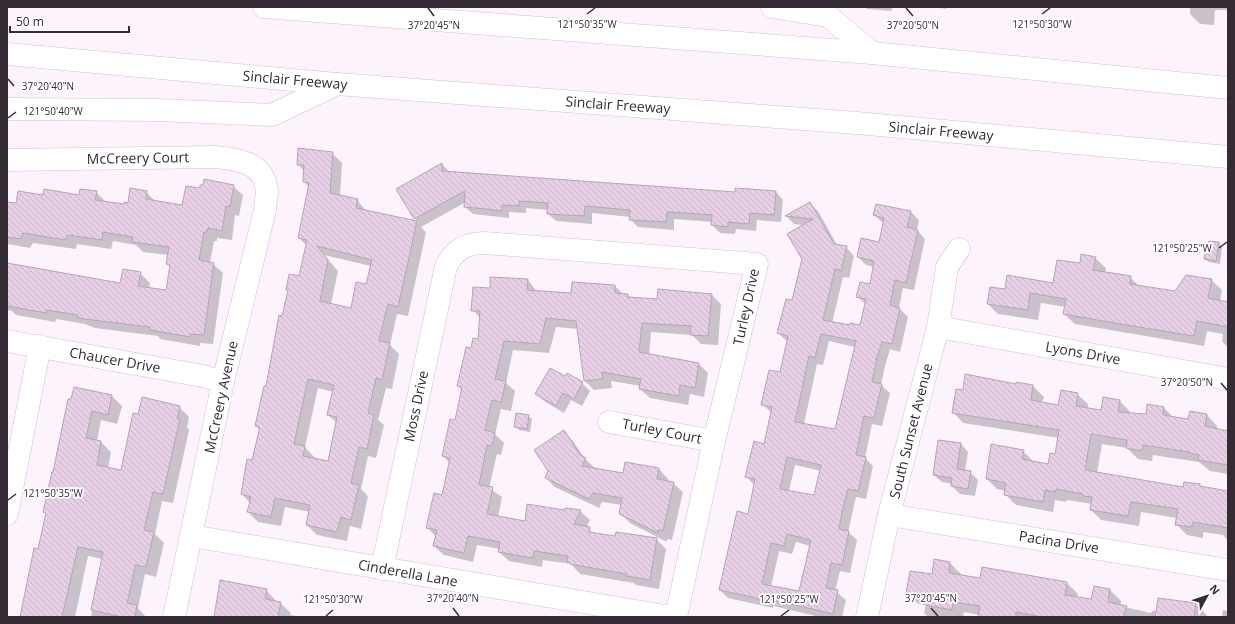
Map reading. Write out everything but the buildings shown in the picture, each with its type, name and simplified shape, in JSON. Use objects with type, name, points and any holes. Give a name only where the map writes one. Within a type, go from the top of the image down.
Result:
[{"type":"main road","points":[[264,7],[872,53],[1228,88]]},
{"type":"main road","points":[[772,7],[828,16],[872,53]]},
{"type":"main road","name":"Sinclair Freeway","points":[[7,54],[337,84],[856,123],[1228,157]]},
{"type":"main road","points":[[7,109],[158,110],[272,114],[337,84]]},
{"type":"main road","name":"McCreery Court","points":[[7,160],[237,158],[253,165],[262,178]]},
{"type":"main road","name":"McCreery Avenue","points":[[174,617],[223,382],[265,210],[267,191],[262,178]]},
{"type":"main road","name":"Turley Drive","points":[[460,247],[472,243],[485,243],[757,264],[714,441],[676,617]]},
{"type":"main road","name":"Moss Drive","points":[[382,569],[446,266],[452,255],[460,247]]},
{"type":"main road","name":"South Sunset Avenue","points":[[867,617],[889,515],[938,327],[947,267],[959,248]]},
{"type":"main road","name":"Lyons Drive","points":[[938,327],[1228,379]]},
{"type":"main road","name":"Chaucer Drive","points":[[7,341],[204,376],[223,382]]},
{"type":"main road","points":[[7,514],[40,346]]},
{"type":"main road","name":"Turley Court","points":[[609,422],[714,441]]},
{"type":"main road","name":"Pacina Drive","points":[[889,515],[1228,570]]},
{"type":"main road","name":"Cinderella Lane","points":[[192,536],[671,617]]}]
